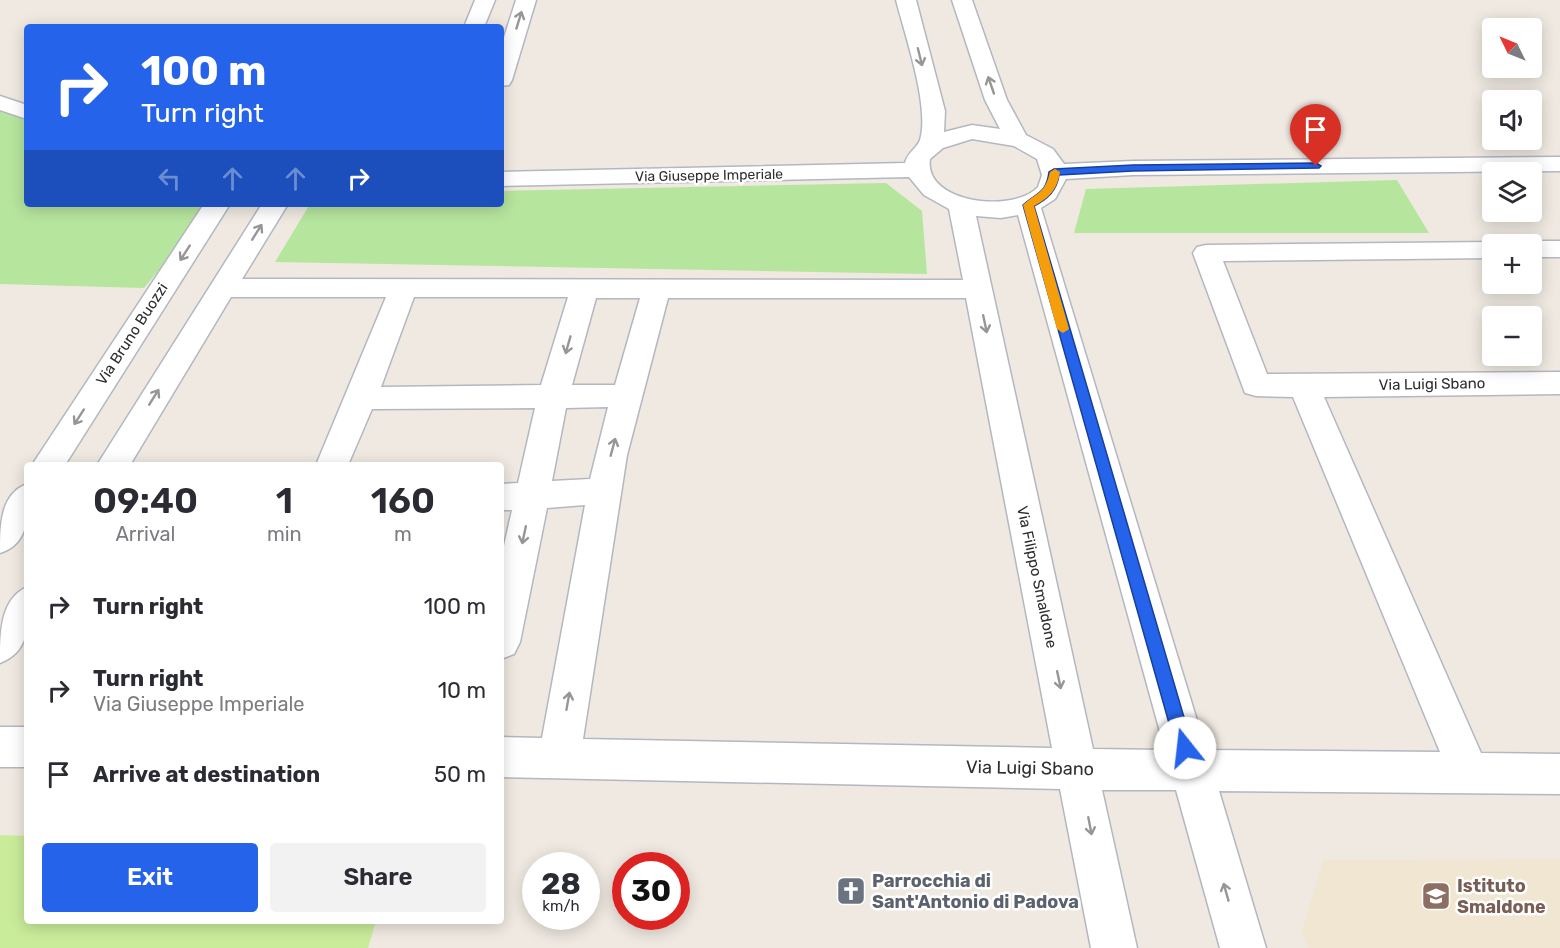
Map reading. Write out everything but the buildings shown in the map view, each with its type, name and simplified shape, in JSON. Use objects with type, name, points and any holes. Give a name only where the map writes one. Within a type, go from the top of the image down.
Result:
[{"type":"street","points":[[475,24],[485,0]]},
{"type":"street","points":[[504,70],[526,0]]},
{"type":"street","points":[[906,0],[934,111],[932,143]]},
{"type":"street","points":[[962,0],[996,100],[1016,138]]},
{"type":"street","points":[[0,103],[24,111]]},
{"type":"street","points":[[972,132],[1016,138],[1046,157],[1054,172],[1052,185],[1042,197],[1028,205],[997,209],[961,205],[942,197],[922,181],[918,170],[919,156],[932,143],[949,135],[972,132]]},
{"type":"street","points":[[1054,172],[1133,168],[1560,164]]},
{"type":"street","name":"Via Giuseppe Imperiale","points":[[504,179],[918,170]]},
{"type":"street","name":"Via Filippo Smaldone","points":[[961,205],[1114,948]]},
{"type":"street","points":[[1028,205],[1243,948]]},
{"type":"street","name":"Via Bruno Buozzi","points":[[50,462],[215,207]]},
{"type":"street","points":[[114,462],[273,207]]},
{"type":"street","points":[[1542,249],[1560,249]]},
{"type":"street","name":"Via Luigi Sbano","points":[[1482,250],[1206,253],[1256,385],[1560,383]]},
{"type":"street","points":[[222,288],[977,289]]},
{"type":"street","points":[[333,462],[404,289]]},
{"type":"street","points":[[504,615],[517,496],[553,397],[584,289]]},
{"type":"street","points":[[559,758],[611,454],[656,290]]},
{"type":"street","points":[[1304,386],[1469,773]]},
{"type":"street","points":[[361,398],[627,396]]},
{"type":"street","points":[[517,496],[604,491]]},
{"type":"street","points":[[0,539],[24,502]]},
{"type":"street","points":[[0,646],[24,608]]},
{"type":"street","points":[[0,747],[24,747]]},
{"type":"street","name":"Via Luigi Sbano","points":[[504,757],[1078,769],[1560,774]]},
{"type":"shaded area","name":"Istituto Smaldone","points":[[1560,859],[1560,948],[1308,948],[1302,932],[1323,860]]},
{"type":"green space","points":[[0,103],[24,111],[24,207],[211,207],[144,288],[0,284]]},
{"type":"green space","points":[[1397,180],[1429,233],[1074,233],[1086,189]]},
{"type":"green space","points":[[886,183],[922,211],[927,274],[275,262],[308,207],[504,207],[504,191]]},
{"type":"green space","points":[[0,835],[24,836],[24,924],[375,924],[368,948],[0,948]]},
{"type":"slow traffic","points":[[1055,172],[1052,185],[1042,197],[1028,205],[1063,329]]},
{"type":"place","name":"Parrocchia di Sant'Antonio di Padova","points":[[851,891]]},
{"type":"place","name":"Istituto Smaldone","points":[[1436,896]]},
{"type":"route","points":[[1185,748],[1028,205],[1042,197],[1052,185],[1054,172],[1133,168],[1316,166]]}]
